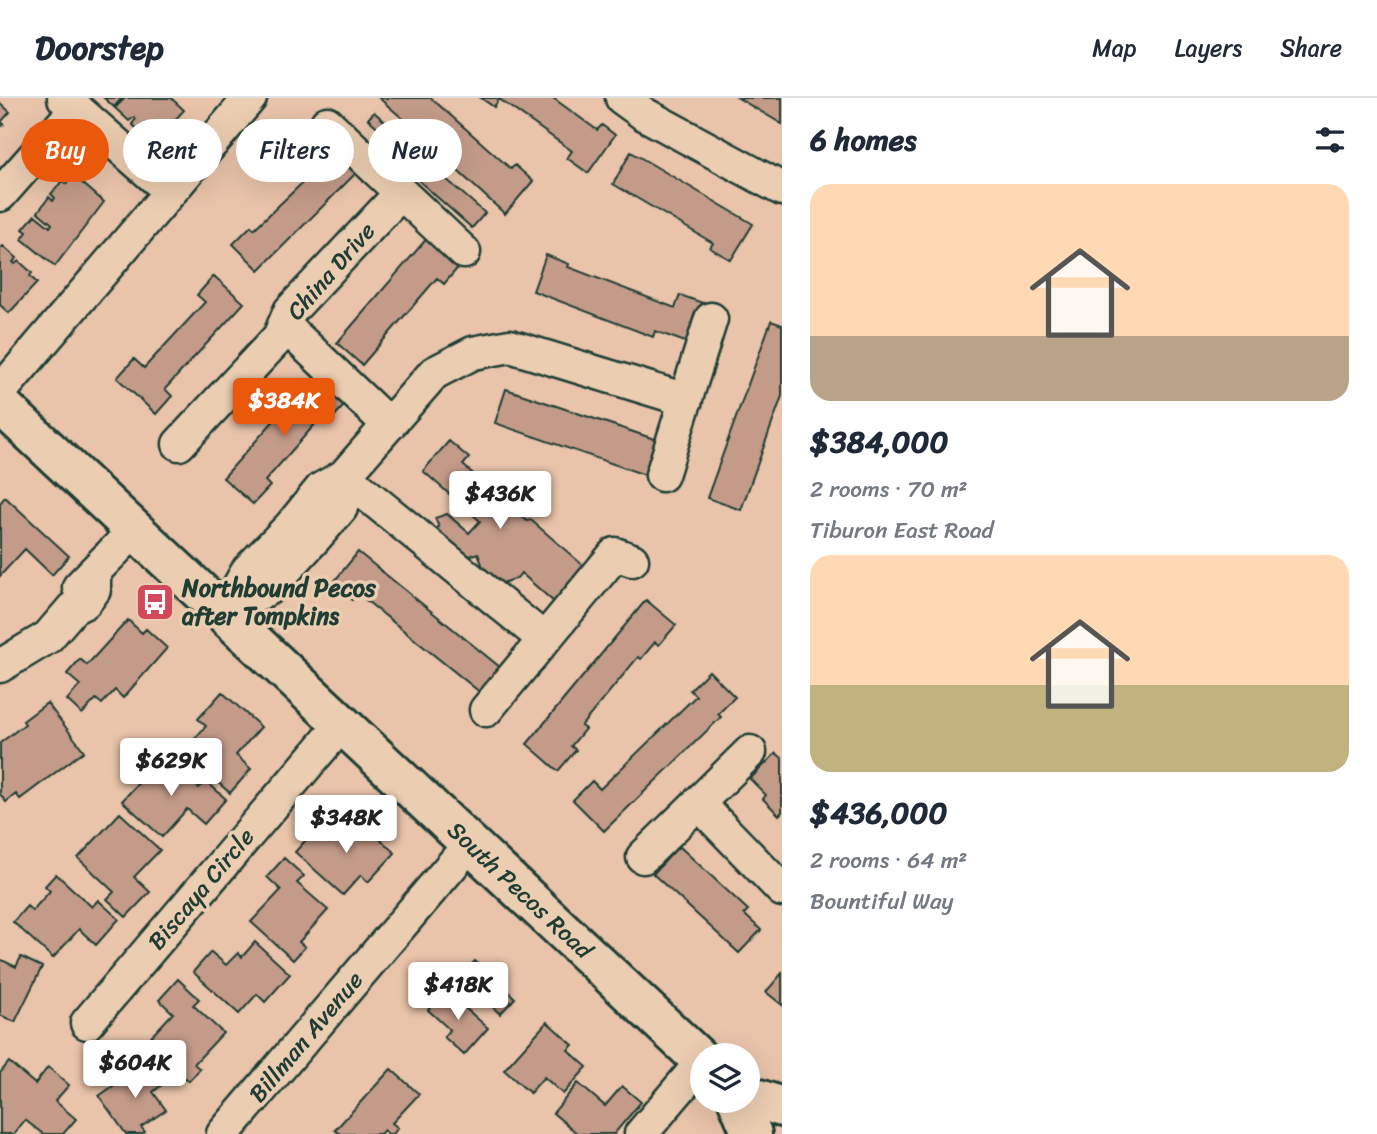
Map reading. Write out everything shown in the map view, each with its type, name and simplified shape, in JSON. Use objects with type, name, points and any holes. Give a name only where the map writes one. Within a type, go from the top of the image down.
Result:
[{"type":"main road","name":"South Pecos Road","points":[[0,404],[690,1050]]},
{"type":"main road","points":[[760,1099],[782,1107]]},
{"type":"main road","points":[[743,1113],[752,1134]]},
{"type":"street","points":[[0,392],[250,98]]},
{"type":"street","points":[[622,98],[644,114],[782,189]]},
{"type":"street","points":[[0,195],[70,103],[170,191]]},
{"type":"street","points":[[354,149],[464,252]]},
{"type":"street","name":"China Drive","points":[[179,444],[279,337],[290,311],[401,193]]},
{"type":"street","points":[[662,475],[710,319]]},
{"type":"street","points":[[284,325],[389,425]]},
{"type":"street","points":[[224,613],[248,570],[290,527],[321,489],[344,476],[435,373],[473,353],[510,346],[686,400]]},
{"type":"street","points":[[344,476],[544,639]]},
{"type":"street","points":[[0,666],[48,637],[73,608],[75,594],[82,581],[94,574],[135,530]]},
{"type":"street","points":[[486,710],[615,554],[632,560]]},
{"type":"street","name":"Biscaya Circle","points":[[87,1023],[342,724]]},
{"type":"street","points":[[643,857],[750,752]]},
{"type":"street","points":[[698,803],[782,890]]},
{"type":"street","name":"Billman Avenue","points":[[223,1134],[470,844]]},
{"type":"street","points":[[642,1134],[690,1076]]},
{"type":"building","points":[[104,98],[122,98],[114,107]]},
{"type":"building","points":[[125,98],[171,98],[184,110],[176,119],[127,119],[115,108]]},
{"type":"building","points":[[379,98],[431,98],[455,119],[403,119]]},
{"type":"building","points":[[481,98],[553,98],[597,130],[602,125],[615,135],[588,173],[567,158],[572,151],[499,99],[494,107]]},
{"type":"building","points":[[738,98],[782,98],[782,124]]},
{"type":"building","points":[[0,103],[10,112],[1,122],[4,124],[0,128]]},
{"type":"building","points":[[374,112],[382,119],[368,119]]},
{"type":"building","points":[[462,126],[511,169],[515,165],[533,181],[505,214],[462,175]]},
{"type":"building","points":[[631,152],[753,224],[731,260],[710,248],[713,243],[613,184]]},
{"type":"building","points":[[61,182],[81,182],[104,202],[55,266],[22,239],[27,232],[23,229],[35,215],[50,227],[52,224],[38,212],[49,197],[53,201],[55,198],[51,194]]},
{"type":"building","points":[[303,182],[347,182],[259,270],[233,244],[251,226],[254,229]]},
{"type":"building","points":[[420,182],[449,182],[485,213],[472,228]]},
{"type":"building","points":[[429,236],[461,264],[444,284],[437,278],[362,365],[337,343]]},
{"type":"building","points":[[3,246],[17,258],[13,262],[15,264],[19,261],[32,273],[30,276],[37,283],[9,313],[0,305],[0,249]]},
{"type":"building","points":[[546,255],[569,264],[568,267],[675,308],[680,295],[703,303],[688,343],[655,331],[653,337],[533,291]]},
{"type":"building","points":[[214,276],[244,303],[165,389],[172,396],[156,414],[117,378],[134,359],[144,368],[205,302],[197,295]]},
{"type":"building","points":[[771,321],[782,325],[782,396],[741,510],[707,498]]},
{"type":"building","points":[[319,375],[349,400],[331,420],[324,414],[265,481],[270,486],[253,504],[223,478],[301,390],[303,393]]},
{"type":"building","points":[[506,389],[660,441],[648,476],[495,423]]},
{"type":"building","points":[[449,441],[469,458],[463,465],[585,567],[554,602],[521,573],[517,578],[500,584],[484,570],[478,553],[467,557],[435,529],[439,527],[435,518],[447,514],[469,533],[480,521],[423,471]]},
{"type":"building","points":[[5,497],[69,556],[52,575],[25,549],[0,576],[0,503]]},
{"type":"building","points":[[358,552],[501,668],[481,693],[357,593],[352,600],[332,584]]},
{"type":"building","points":[[646,600],[676,625],[659,645],[655,642],[641,659],[638,657],[581,726],[585,729],[571,746],[576,750],[558,771],[527,744]]},
{"type":"building","points":[[128,620],[142,633],[146,629],[167,648],[123,698],[115,690],[102,704],[96,699],[82,714],[67,700],[80,685],[67,674],[80,659],[87,665]]},
{"type":"building","points":[[709,671],[735,697],[718,714],[721,717],[604,831],[573,800],[592,781],[600,789],[696,696],[690,690]]},
{"type":"building","points":[[222,692],[261,727],[236,755],[251,769],[230,793],[183,752],[206,726],[198,719]]},
{"type":"building","points":[[47,703],[84,751],[20,799],[16,794],[6,802],[0,794],[0,743]]},
{"type":"building","points":[[776,753],[782,758],[782,812],[779,815],[763,799],[766,795],[750,779]]},
{"type":"building","points":[[163,756],[199,788],[206,781],[226,799],[204,824],[187,809],[162,837],[122,801]]},
{"type":"building","points":[[120,813],[160,850],[134,877],[150,892],[126,917],[107,899],[114,892],[78,858]]},
{"type":"building","points":[[355,816],[395,853],[368,882],[361,875],[343,895],[295,852],[315,830],[330,843]]},
{"type":"building","points":[[679,846],[748,910],[744,914],[761,930],[739,953],[653,874]]},
{"type":"building","points":[[284,858],[304,876],[297,883],[328,910],[299,942],[305,947],[293,960],[251,922],[281,890],[267,877]]},
{"type":"building","points":[[56,874],[92,907],[98,900],[119,919],[96,945],[79,929],[53,958],[13,922],[27,906],[32,911],[50,891],[45,886]]},
{"type":"building","points":[[255,942],[290,974],[265,1002],[257,994],[239,1014],[193,972],[211,952],[226,965],[238,953],[242,957]]},
{"type":"building","points":[[21,957],[42,967],[15,1022],[0,1015],[0,959],[16,967]]},
{"type":"building","points":[[475,961],[515,998],[500,1014],[472,987],[460,1000],[449,989]]},
{"type":"building","points":[[782,973],[782,1005],[766,992]]},
{"type":"building","points":[[178,979],[199,999],[193,1005],[223,1033],[194,1064],[200,1069],[189,1081],[146,1042],[173,1013],[159,1000]]},
{"type":"building","points":[[445,990],[488,1028],[464,1055],[444,1037],[450,1030],[428,1010]]},
{"type":"building","points":[[547,1022],[573,1045],[568,1050],[587,1067],[563,1094],[544,1077],[530,1093],[504,1070]]},
{"type":"building","points":[[9,1062],[35,1084],[48,1067],[69,1085],[55,1101],[76,1119],[63,1134],[43,1134],[25,1120],[14,1134],[0,1134],[0,1073]]},
{"type":"building","points":[[147,1062],[163,1084],[153,1092],[166,1110],[141,1127],[145,1132],[142,1134],[126,1134],[99,1096]]},
{"type":"building","points":[[391,1069],[419,1094],[392,1123],[398,1128],[393,1134],[384,1130],[380,1134],[340,1134],[335,1130]]},
{"type":"building","points":[[578,1083],[605,1106],[622,1086],[641,1102],[614,1134],[578,1134],[553,1113]]},
{"type":"place","name":"Northbound Pecos after Tompkins","points":[[155,602]]}]
